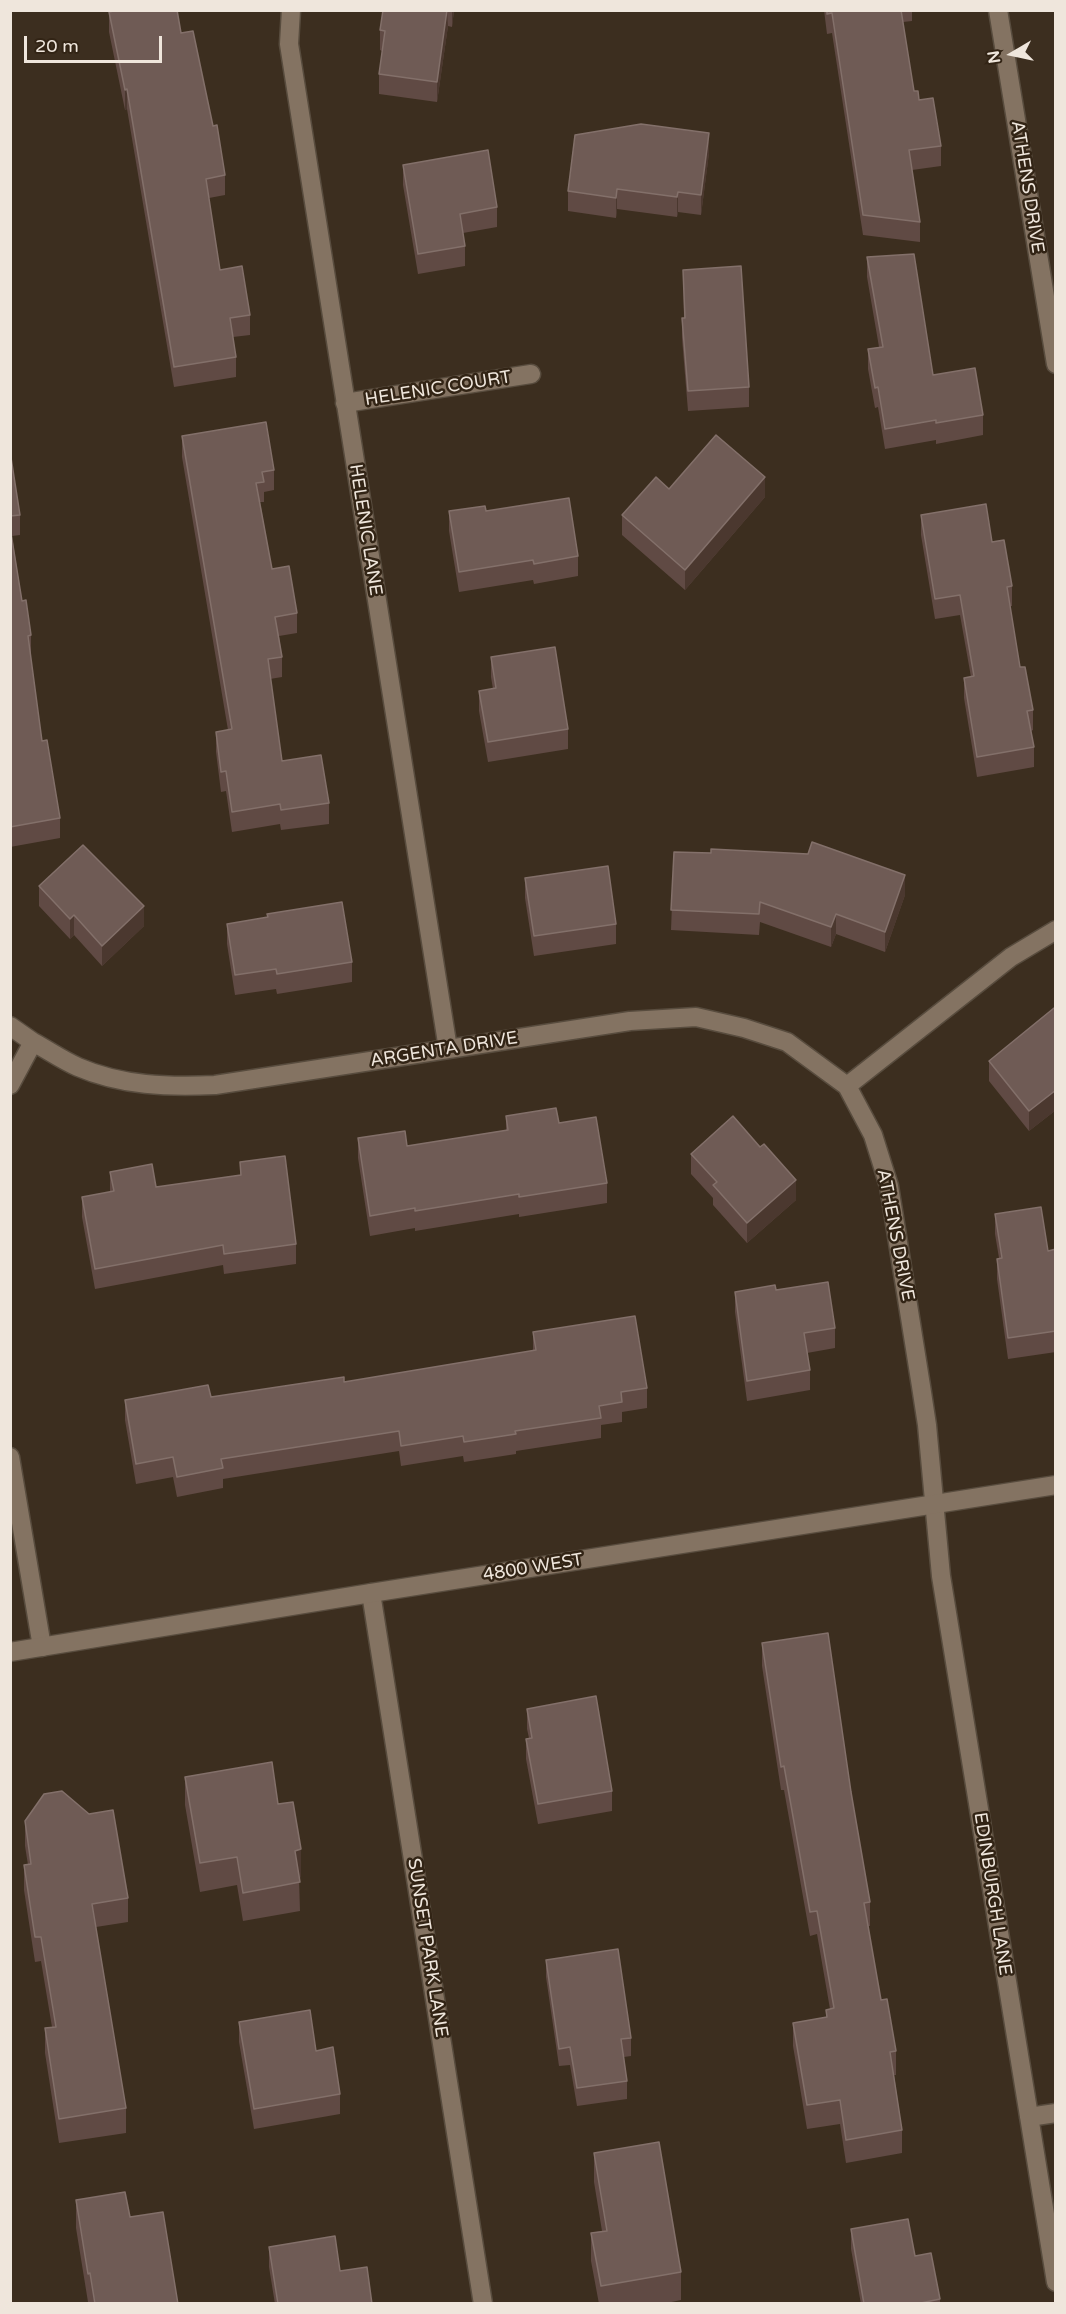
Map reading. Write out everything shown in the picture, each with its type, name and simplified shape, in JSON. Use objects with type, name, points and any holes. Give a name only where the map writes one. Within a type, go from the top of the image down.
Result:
[{"type":"street","name":"HELENIC LANE","points":[[291,10],[289,44],[448,1049]]},
{"type":"street","name":"ATHENS DRIVE","points":[[998,10],[1056,364]]},
{"type":"street","name":"HELENIC COURT","points":[[345,403],[531,374]]},
{"type":"street","points":[[847,1086],[1011,957],[1056,930]]},
{"type":"street","name":"ARGENTA DRIVE","points":[[10,1026],[76,1066],[101,1076],[148,1085],[181,1086],[215,1085],[630,1021],[696,1017],[744,1028],[787,1042],[847,1086]]},
{"type":"street","points":[[10,1085],[33,1042]]},
{"type":"street","name":"ATHENS DRIVE","points":[[847,1086],[873,1135],[889,1186],[927,1425],[935,1506]]},
{"type":"street","points":[[10,1457],[42,1647]]},
{"type":"street","name":"4800 WEST","points":[[10,1652],[1056,1485]]},
{"type":"street","name":"EDINBURGH LANE","points":[[935,1506],[940,1576],[1056,2282]]},
{"type":"street","name":"SUNSET PARK LANE","points":[[371,1593],[483,2304]]},
{"type":"street","points":[[1029,2117],[1056,2113]]},
{"type":"building","points":[[177,10],[181,33],[193,31],[213,126],[217,125],[225,175],[206,179],[220,270],[242,266],[250,315],[230,318],[236,357],[174,367],[127,89],[125,90],[109,12]]},
{"type":"building","points":[[383,10],[447,10],[437,82],[379,74],[385,31],[380,30]]},
{"type":"building","points":[[827,10],[901,10],[914,91],[918,91],[919,100],[933,98],[941,146],[909,150],[920,222],[863,215],[832,13],[827,14]]},
{"type":"building","points":[[641,124],[709,133],[701,195],[678,192],[677,197],[617,189],[616,198],[568,191],[575,135]]},
{"type":"building","points":[[488,150],[497,207],[460,214],[465,246],[418,254],[403,165]]},
{"type":"building","points":[[914,254],[933,375],[975,368],[983,415],[885,429],[878,387],[875,388],[868,349],[883,347],[867,257]]},
{"type":"building","points":[[741,266],[749,387],[688,391],[682,318],[685,318],[683,270]]},
{"type":"building","points":[[266,422],[274,470],[262,472],[264,482],[256,483],[272,569],[289,566],[297,613],[275,617],[282,657],[268,659],[282,761],[321,755],[329,803],[281,810],[280,804],[232,812],[226,771],[221,772],[216,732],[232,729],[182,436]]},
{"type":"building","points":[[716,435],[765,477],[685,570],[622,515],[656,477],[669,489]]},
{"type":"building","points":[[10,451],[20,515],[10,516]]},
{"type":"building","points":[[569,498],[578,556],[534,564],[533,560],[459,572],[449,511],[485,506],[486,511]]},
{"type":"building","points":[[986,504],[992,542],[1004,540],[1012,586],[1007,587],[1020,667],[1025,667],[1033,710],[1027,711],[1034,747],[977,757],[964,678],[974,676],[960,595],[935,599],[921,515]]},
{"type":"building","points":[[10,527],[22,601],[26,600],[31,635],[28,636],[42,741],[47,740],[60,818],[10,827]]},
{"type":"building","points":[[555,647],[568,729],[488,742],[479,691],[496,688],[491,657]]},
{"type":"building","points":[[812,842],[905,875],[885,932],[836,914],[831,927],[760,902],[759,914],[671,910],[674,852],[711,853],[711,849],[808,854]]},
{"type":"building","points":[[83,845],[144,906],[102,946],[74,915],[70,919],[39,886]]},
{"type":"building","points":[[608,866],[616,924],[534,936],[525,878]]},
{"type":"building","points":[[342,902],[352,962],[277,974],[276,969],[235,975],[227,924],[268,917],[267,914]]},
{"type":"building","points":[[1054,1008],[1056,1010],[1056,1090],[1029,1111],[989,1061]]},
{"type":"building","points":[[556,1108],[559,1123],[596,1117],[607,1183],[370,1216],[358,1138],[405,1131],[407,1146],[508,1130],[506,1116]]},
{"type":"building","points":[[733,1116],[760,1147],[764,1144],[796,1180],[747,1223],[713,1185],[717,1182],[691,1154]]},
{"type":"building","points":[[285,1156],[296,1244],[224,1254],[223,1245],[95,1269],[82,1197],[114,1191],[110,1172],[152,1164],[156,1187],[241,1175],[240,1162]]},
{"type":"building","points":[[1041,1207],[1048,1251],[1056,1249],[1056,1331],[1008,1338],[997,1259],[1002,1258],[995,1214]]},
{"type":"building","points":[[828,1282],[835,1328],[804,1333],[810,1370],[747,1381],[735,1292],[775,1285],[776,1290]]},
{"type":"building","points":[[635,1316],[647,1388],[621,1392],[622,1402],[599,1406],[601,1418],[515,1431],[516,1434],[464,1442],[463,1436],[401,1446],[399,1431],[221,1459],[223,1468],[177,1477],[173,1457],[136,1464],[125,1400],[208,1385],[211,1397],[344,1377],[344,1382],[536,1350],[533,1332]]},
{"type":"building","points":[[828,1633],[851,1792],[870,1902],[864,1903],[881,2000],[887,1999],[896,2051],[890,2052],[902,2130],[846,2140],[840,2100],[807,2105],[793,2023],[827,2017],[826,2010],[834,2008],[817,1911],[810,1912],[784,1766],[781,1767],[762,1643]]},
{"type":"building","points":[[596,1696],[612,1791],[538,1804],[526,1739],[532,1738],[527,1709]]},
{"type":"building","points":[[272,1762],[278,1804],[293,1802],[301,1849],[295,1851],[300,1882],[243,1893],[237,1857],[200,1863],[185,1777]]},
{"type":"building","points":[[62,1791],[89,1814],[113,1810],[128,1898],[92,1904],[126,2108],[59,2119],[45,2028],[56,2027],[41,1937],[35,1937],[24,1865],[31,1864],[25,1821],[44,1794]]},
{"type":"building","points":[[618,1949],[631,2038],[621,2039],[627,2081],[577,2088],[570,2047],[559,2049],[546,1960]]},
{"type":"building","points":[[310,2010],[316,2051],[333,2047],[340,2094],[254,2109],[239,2022]]},
{"type":"building","points":[[659,2142],[681,2272],[601,2286],[591,2233],[607,2231],[594,2153]]},
{"type":"building","points":[[125,2192],[130,2217],[163,2212],[178,2304],[95,2304],[76,2200]]},
{"type":"building","points":[[908,2219],[915,2256],[931,2253],[940,2299],[916,2304],[864,2304],[851,2229]]},
{"type":"building","points":[[335,2236],[340,2271],[367,2267],[372,2304],[278,2304],[269,2247]]}]
